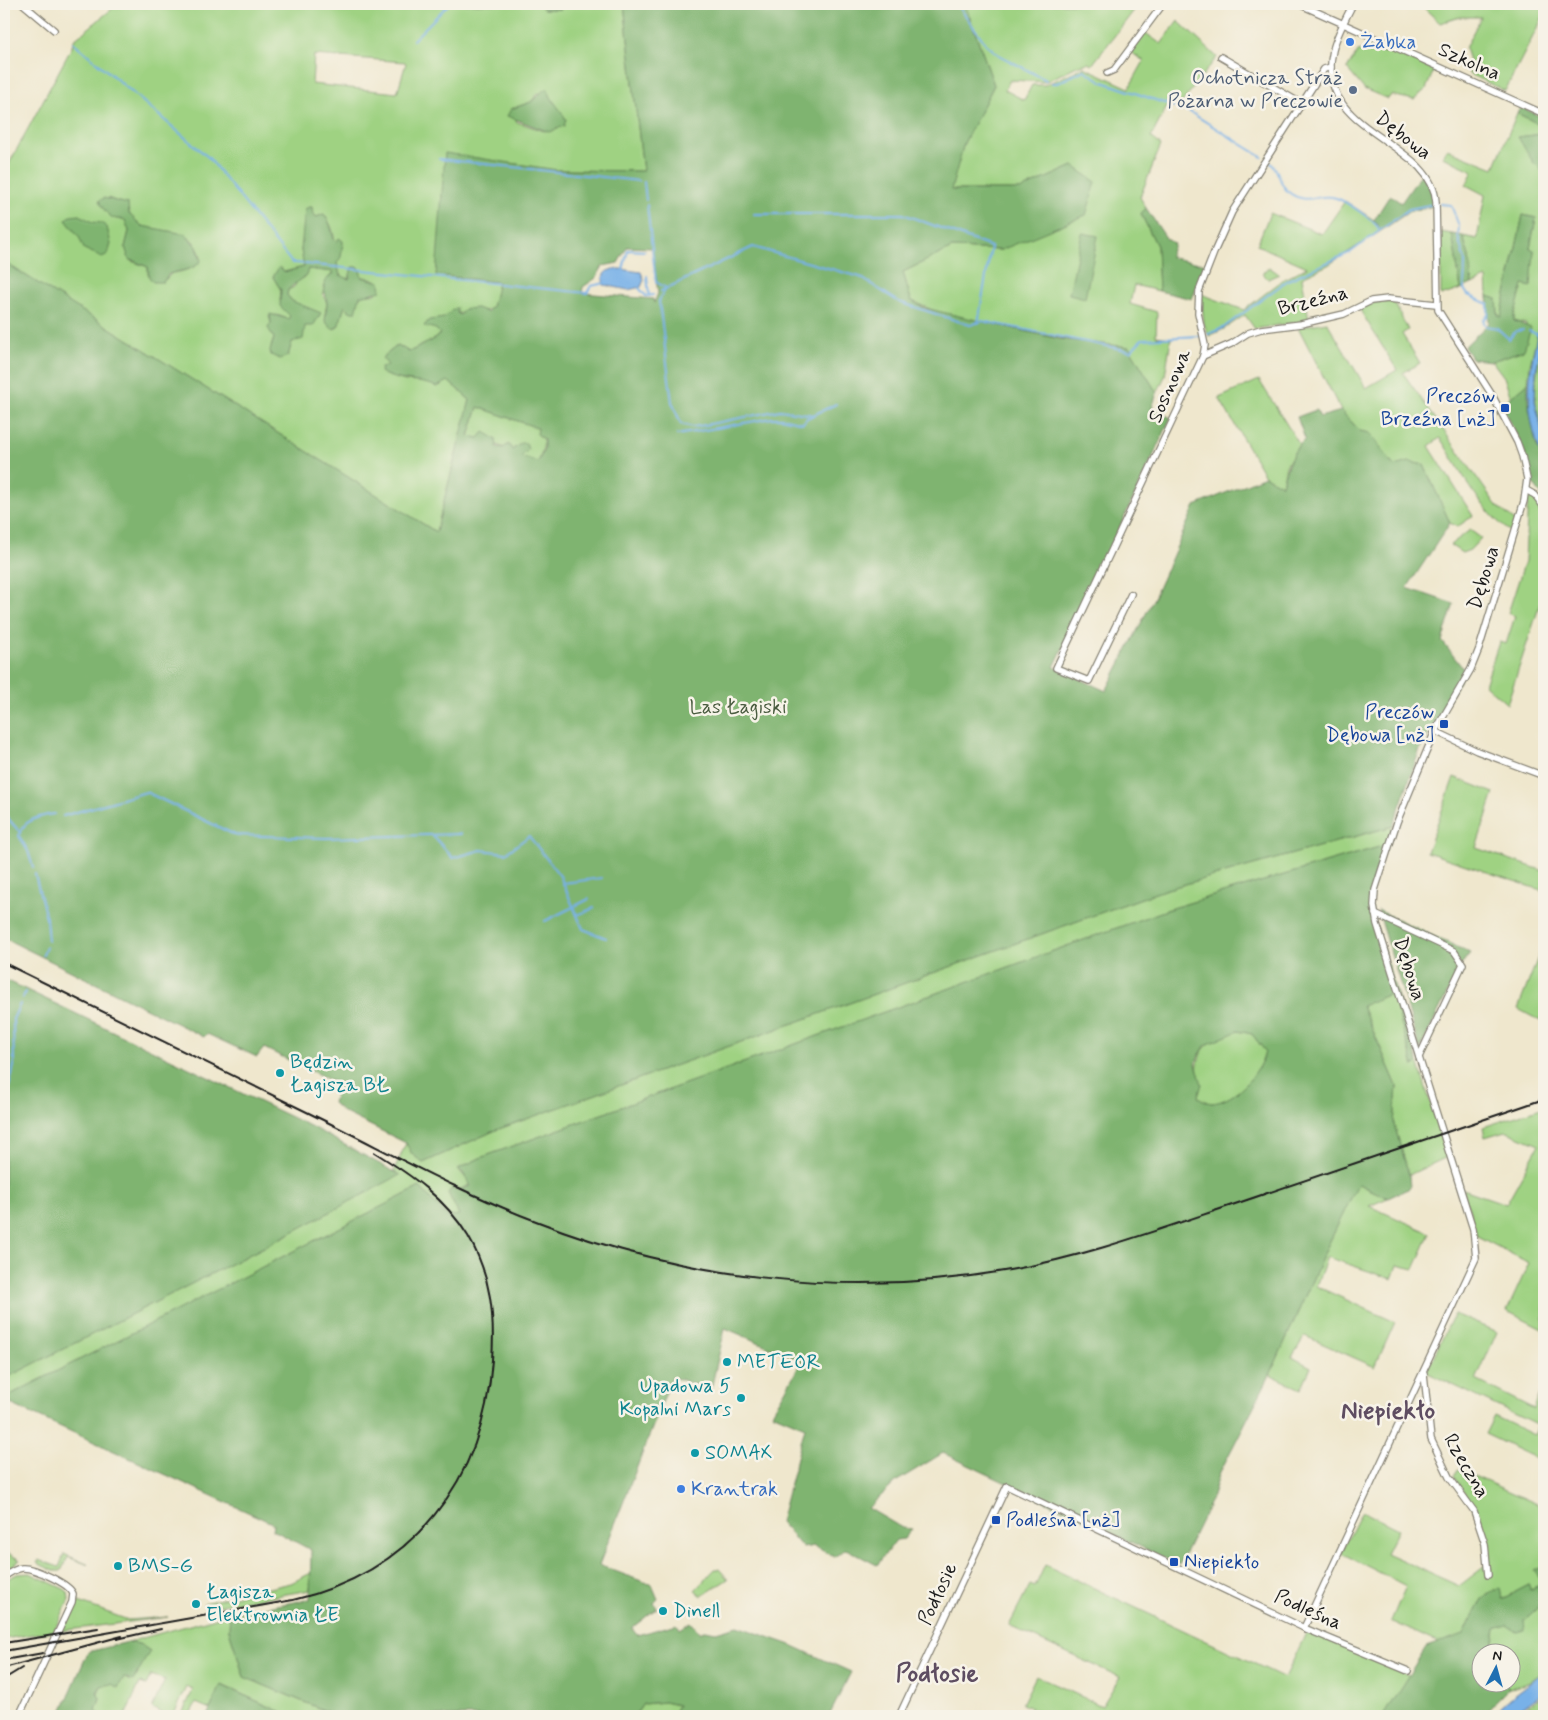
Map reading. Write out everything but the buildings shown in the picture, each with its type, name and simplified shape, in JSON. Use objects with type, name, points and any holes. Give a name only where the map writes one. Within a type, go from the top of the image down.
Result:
[{"type":"street","points":[[23,4],[54,30]]},
{"type":"street","points":[[1107,74],[1114,70],[1163,4]]},
{"type":"street","name":"Szkolna","points":[[1299,4],[1544,114]]},
{"type":"street","points":[[1332,67],[1333,52],[1353,4]]},
{"type":"street","points":[[1220,57],[1302,104]]},
{"type":"street","name":"Sosnowa","points":[[1131,594],[1090,682],[1056,668],[1203,356],[1205,345],[1198,313],[1199,291],[1232,212],[1324,69],[1332,67]]},
{"type":"street","name":"Dębowa","points":[[1332,67],[1337,92],[1352,115],[1420,166],[1432,184],[1436,202],[1436,304],[1443,322],[1492,395],[1513,435],[1524,462],[1526,490],[1479,649],[1471,669],[1435,731],[1397,822],[1374,896],[1375,914],[1473,1228],[1476,1258],[1423,1372]]},
{"type":"street","name":"Brzeźna","points":[[1203,356],[1261,329],[1301,324],[1344,314],[1371,301],[1388,299],[1436,304]]},
{"type":"street","points":[[1526,490],[1535,495],[1544,507]]},
{"type":"street","points":[[1435,731],[1477,751],[1544,776]]},
{"type":"street","points":[[1375,914],[1454,951],[1463,964],[1419,1057]]},
{"type":"street","points":[[1304,1628],[1423,1372]]},
{"type":"street","name":"Rzeczna","points":[[1423,1372],[1431,1439],[1449,1477],[1474,1511],[1485,1544],[1488,1575]]},
{"type":"street","name":"Podleśna","points":[[1006,1486],[1304,1628],[1408,1671]]},
{"type":"street","name":"Podłosie","points":[[899,1716],[1006,1486]]},
{"type":"street","points":[[4,1576],[12,1571],[24,1568],[33,1570],[66,1585],[73,1594],[72,1602],[19,1716]]},
{"type":"green space","points":[[118,4],[540,4],[544,9],[561,9],[561,4],[624,4],[643,171],[557,170],[499,282],[492,307],[477,313],[451,313],[436,329],[440,333],[433,340],[409,352],[398,345],[382,358],[388,364],[385,375],[405,381],[428,383],[437,387],[448,381],[470,400],[436,532],[4,262],[4,173],[72,47],[73,41]],"holes":[[[314,55],[406,63],[397,93],[312,84]],[[538,93],[550,97],[566,120],[544,131],[517,122],[511,109],[531,102]],[[108,198],[124,206],[140,225],[175,232],[190,239],[201,257],[192,267],[181,272],[172,273],[163,282],[148,274],[148,267],[131,261],[125,247],[129,231],[125,219],[117,219]],[[313,214],[317,217],[323,214],[332,228],[340,275],[346,279],[350,278],[352,274],[376,280],[376,294],[362,294],[357,300],[358,305],[349,311],[345,306],[338,327],[334,329],[325,314],[327,303],[323,295],[328,278],[334,272],[308,269],[304,278],[299,279],[294,287],[288,290],[287,295],[292,301],[300,305],[308,324],[305,325],[301,338],[292,342],[288,356],[271,347],[274,338],[269,326],[271,323],[269,316],[277,315],[288,319],[290,316],[280,301],[281,290],[273,277],[281,268],[284,272],[304,267],[301,250]]]},
{"type":"green space","points":[[540,4],[561,4],[561,9],[543,9]]},
{"type":"green space","name":"Las Łagiski","points":[[624,4],[965,4],[994,85],[964,143],[951,190],[1020,190],[1073,166],[1096,182],[1086,215],[1001,250],[952,248],[903,272],[911,300],[924,308],[1059,339],[1129,347],[1157,393],[1152,408],[1171,418],[1054,667],[1106,691],[1152,602],[1195,506],[1265,476],[1282,485],[1290,460],[1296,449],[1305,439],[1297,417],[1316,410],[1320,417],[1341,411],[1360,431],[1370,433],[1394,466],[1410,462],[1424,465],[1450,523],[1407,588],[1454,604],[1442,641],[1465,671],[1420,749],[1393,826],[1164,890],[496,1130],[423,1163],[412,1154],[406,1143],[343,1112],[333,1103],[338,1084],[264,1048],[257,1057],[207,1034],[204,1037],[4,938],[4,262],[436,532],[470,400],[448,381],[437,387],[394,378],[380,372],[381,368],[388,365],[382,358],[398,345],[409,352],[433,340],[440,334],[436,329],[424,326],[429,320],[444,318],[453,309],[457,308],[457,313],[460,315],[464,309],[477,308],[487,312],[492,307],[498,282],[436,275],[445,153],[557,170],[643,171]],"holes":[[[627,247],[652,248],[658,293],[654,303],[653,299],[582,293],[583,287],[596,278],[603,266],[618,263]],[[478,407],[538,428],[537,434],[544,440],[544,450],[538,462],[521,457],[528,450],[526,443],[521,443],[512,450],[509,444],[503,448],[497,447],[496,439],[484,432],[479,438],[469,436]]]},
{"type":"green space","points":[[965,4],[1139,4],[1092,65],[1088,63],[1077,66],[1045,82],[1010,80],[1005,90],[1024,100],[1032,85],[1045,85],[1084,67],[1129,88],[1144,61],[1129,51],[1144,32],[1161,44],[1178,21],[1217,57],[1180,105],[1169,103],[1151,137],[1161,145],[1140,197],[1146,208],[1141,214],[1157,246],[1159,291],[1134,285],[1130,304],[1157,312],[1156,336],[1171,338],[1165,376],[1157,393],[1129,347],[1067,339],[985,324],[944,313],[911,300],[903,272],[952,248],[1001,250],[1073,166],[1020,190],[950,190],[964,143],[994,85]]},
{"type":"green space","points":[[1420,4],[1544,4],[1544,15],[1505,91],[1469,74],[1470,64],[1465,48],[1481,17],[1460,17],[1440,23]]},
{"type":"green space","points":[[1369,43],[1375,48],[1380,45],[1434,70],[1426,89],[1414,100],[1391,95],[1388,99],[1364,89],[1347,69],[1358,51],[1364,50]]},
{"type":"green space","points":[[545,89],[548,89],[551,98],[564,116],[566,120],[564,126],[549,132],[507,116],[511,109],[531,102]]},
{"type":"green space","points":[[1521,107],[1544,118],[1544,169],[1541,170],[1533,162],[1518,137],[1542,134],[1542,126],[1517,113]]},
{"type":"green space","points":[[1517,113],[1542,126],[1542,134],[1519,137],[1541,170],[1544,169],[1544,306],[1530,365],[1528,383],[1511,398],[1504,377],[1492,361],[1523,350],[1526,324],[1514,321],[1514,316],[1523,285],[1530,286],[1534,250],[1530,249],[1536,218],[1523,215],[1501,317],[1498,315],[1497,299],[1488,296],[1487,278],[1472,284],[1469,256],[1463,236],[1477,239],[1485,195],[1466,185],[1473,171],[1443,157],[1447,149],[1494,168]]},
{"type":"green space","points":[[1422,173],[1433,194],[1434,206],[1410,211],[1381,231],[1374,220],[1390,195],[1401,203]]},
{"type":"green space","points":[[104,198],[128,204],[129,214],[142,226],[185,234],[197,247],[201,261],[190,268],[169,274],[163,282],[153,282],[149,277],[148,267],[129,259],[125,247],[129,231],[125,220],[114,219],[106,213],[99,201]]},
{"type":"green space","points":[[1345,201],[1374,220],[1381,231],[1328,265],[1302,277],[1309,320],[1255,329],[1245,315],[1224,329],[1209,336],[1204,324],[1201,294],[1244,310],[1284,279],[1307,267],[1257,245],[1270,213],[1322,234]]},
{"type":"green space","points":[[312,207],[313,214],[317,217],[324,214],[336,242],[339,238],[343,241],[341,257],[337,263],[340,275],[349,279],[352,267],[359,267],[362,277],[380,282],[381,291],[360,296],[356,312],[351,312],[345,306],[338,327],[332,329],[325,321],[327,303],[324,288],[326,280],[334,272],[308,269],[306,276],[288,290],[287,295],[292,301],[321,313],[313,326],[305,326],[303,339],[292,342],[288,356],[280,359],[271,355],[270,351],[274,338],[268,328],[271,323],[270,314],[288,319],[290,316],[280,306],[281,290],[273,277],[279,267],[285,272],[304,267],[301,250],[305,209]]},
{"type":"green space","points":[[1146,208],[1166,238],[1174,244],[1170,255],[1172,258],[1205,264],[1192,299],[1159,291],[1157,246],[1141,214]]},
{"type":"green space","points":[[80,215],[92,222],[102,223],[107,227],[111,244],[108,254],[102,257],[84,249],[79,237],[66,220],[70,216]]},
{"type":"green space","points":[[1523,215],[1536,218],[1530,248],[1534,250],[1531,287],[1523,285],[1514,316],[1514,321],[1531,328],[1524,350],[1492,361],[1472,359],[1464,347],[1489,323],[1488,296],[1497,299],[1498,315],[1501,317]]},
{"type":"green space","points":[[1441,232],[1452,234],[1461,289],[1441,296]]},
{"type":"green space","points":[[1082,233],[1098,236],[1085,298],[1069,294]]},
{"type":"green space","points":[[1452,234],[1463,236],[1469,256],[1472,284],[1461,289]]},
{"type":"green space","points":[[1269,267],[1279,274],[1268,279],[1262,273]]},
{"type":"green space","points":[[1375,302],[1394,302],[1408,330],[1402,334],[1420,363],[1403,373],[1497,506],[1515,521],[1512,533],[1481,502],[1440,438],[1429,446],[1473,516],[1457,527],[1450,523],[1424,465],[1410,462],[1394,466],[1370,433],[1360,431],[1341,411],[1298,327],[1327,322],[1366,388],[1397,370],[1360,310]]},
{"type":"green space","points":[[1544,333],[1544,440],[1537,413],[1536,386]]},
{"type":"green space","points":[[1259,380],[1299,444],[1286,466],[1282,485],[1265,476],[1219,398]]},
{"type":"green space","points":[[1528,383],[1528,402],[1536,444],[1544,462],[1544,498],[1530,480],[1524,450],[1501,405]]},
{"type":"green space","points":[[478,407],[538,428],[543,445],[538,462],[521,457],[515,447],[512,450],[469,437]]},
{"type":"green space","points":[[1528,495],[1544,508],[1544,592],[1507,704],[1485,685],[1499,642],[1506,644],[1515,616],[1508,613],[1525,561]]},
{"type":"green space","points":[[1470,530],[1481,538],[1470,550],[1462,553],[1450,545]]},
{"type":"green space","points":[[1454,777],[1494,793],[1476,848],[1544,871],[1544,891],[1427,852]]},
{"type":"green space","points":[[1393,826],[1386,845],[1172,908],[480,1158],[458,1169],[471,1184],[459,1190],[454,1203],[460,1215],[447,1217],[420,1187],[4,1398],[4,1379],[266,1246],[399,1175],[394,1171],[406,1143],[412,1154],[423,1163],[496,1130],[1164,890]]},
{"type":"green space","points":[[1386,845],[1373,879],[1370,906],[1418,1062],[1414,1066],[1392,993],[1362,1006],[1397,1086],[1394,1124],[1409,1175],[1410,1188],[1388,1198],[1358,1184],[1327,1247],[1270,1375],[1220,1472],[1212,1498],[1179,1565],[943,1453],[897,1481],[868,1508],[902,1528],[912,1529],[904,1539],[896,1540],[877,1565],[846,1549],[834,1557],[814,1546],[803,1548],[780,1522],[805,1427],[772,1413],[802,1361],[725,1328],[711,1389],[672,1377],[599,1565],[652,1585],[658,1599],[654,1603],[657,1608],[633,1627],[637,1635],[677,1624],[680,1629],[691,1622],[700,1633],[705,1630],[716,1632],[737,1626],[791,1645],[851,1672],[829,1716],[672,1716],[678,1705],[664,1702],[643,1704],[636,1714],[638,1716],[338,1716],[244,1677],[229,1630],[230,1614],[310,1599],[311,1550],[273,1530],[274,1524],[4,1401],[4,1398],[420,1187],[447,1217],[459,1215],[448,1193],[451,1189],[459,1190],[470,1186],[463,1173],[458,1169],[480,1158],[1172,908]],"holes":[[[1238,1031],[1252,1034],[1265,1051],[1252,1077],[1238,1091],[1221,1101],[1210,1103],[1198,1097],[1202,1084],[1196,1064],[1206,1045]]]},
{"type":"green space","points":[[1378,910],[1470,953],[1461,965],[1420,1049]]},
{"type":"green space","points":[[1544,942],[1544,1023],[1518,1009]]},
{"type":"green space","points":[[4,979],[312,1127],[400,1175],[266,1246],[4,1379]]},
{"type":"green space","points":[[1392,993],[1414,1065],[1418,1062],[1447,1157],[1409,1175],[1394,1124],[1397,1086],[1362,1005]]},
{"type":"green space","points":[[1238,1031],[1252,1034],[1265,1051],[1262,1060],[1246,1085],[1230,1098],[1212,1103],[1206,1102],[1198,1097],[1197,1072],[1201,1054],[1213,1041]]},
{"type":"green space","points":[[1544,1107],[1544,1330],[1507,1311],[1529,1263],[1477,1236],[1463,1189],[1506,1204],[1539,1145],[1505,1131],[1485,1137],[1483,1127]]},
{"type":"green space","points":[[1358,1183],[1388,1198],[1369,1206],[1430,1233],[1414,1269],[1397,1265],[1392,1279],[1327,1257],[1316,1286],[1395,1322],[1375,1367],[1305,1336],[1292,1357],[1311,1367],[1301,1389],[1270,1375],[1327,1247]]},
{"type":"green space","points":[[1454,1314],[1497,1332],[1476,1380],[1534,1409],[1544,1384],[1544,1462],[1485,1434],[1494,1416],[1534,1435],[1538,1426],[1426,1372]]},
{"type":"green space","points":[[1458,1469],[1544,1507],[1543,1582],[1530,1590],[1529,1585],[1502,1599],[1499,1588],[1482,1599],[1464,1634],[1440,1644],[1391,1621],[1406,1586],[1341,1553],[1362,1511],[1398,1529],[1386,1553],[1459,1586],[1489,1563],[1485,1538],[1478,1517],[1454,1477]]},
{"type":"green space","points":[[4,1551],[20,1560],[4,1572]]},
{"type":"green space","points":[[64,1554],[89,1565],[68,1557],[61,1571],[54,1571],[37,1563],[39,1560],[59,1567]]},
{"type":"green space","points":[[1045,1565],[1285,1678],[1306,1633],[1320,1636],[1409,1675],[1383,1716],[1049,1716],[1022,1704],[1036,1676],[1102,1706],[1120,1677],[1009,1626],[1030,1585],[1035,1587]]},
{"type":"green space","points":[[1542,1567],[1544,1568],[1544,1602],[1524,1620],[1525,1631],[1517,1632],[1507,1625],[1496,1629],[1494,1642],[1470,1642],[1470,1692],[1505,1692],[1485,1712],[1485,1716],[1383,1716],[1426,1647],[1464,1634],[1482,1599],[1500,1588],[1502,1599],[1529,1585],[1530,1590],[1543,1582],[1534,1571]]},
{"type":"green space","points":[[715,1569],[719,1569],[728,1579],[702,1596],[695,1590]]},
{"type":"green space","points":[[30,1573],[64,1589],[68,1592],[69,1600],[54,1631],[4,1639],[4,1581],[17,1574]]},
{"type":"green space","points":[[311,1573],[310,1590],[205,1608],[204,1603],[291,1583]]},
{"type":"green space","points":[[79,1602],[128,1620],[168,1617],[60,1631],[71,1611]]},
{"type":"green space","points":[[1544,1602],[1542,1669],[1536,1677],[1520,1686],[1520,1642],[1494,1642],[1496,1629],[1507,1625],[1517,1632],[1524,1620]]},
{"type":"green space","points":[[230,1614],[229,1630],[244,1677],[337,1716],[283,1716],[281,1712],[222,1685],[210,1709],[196,1703],[189,1716],[181,1716],[193,1690],[187,1687],[173,1716],[167,1716],[152,1708],[165,1680],[151,1675],[146,1685],[140,1683],[125,1716],[101,1716],[96,1710],[100,1699],[97,1695],[101,1686],[112,1684],[123,1677],[130,1681],[137,1676],[142,1661],[150,1651],[139,1644],[128,1642]]},
{"type":"green space","points":[[128,1642],[139,1644],[150,1651],[133,1681],[124,1677],[118,1688],[112,1684],[101,1686],[97,1692],[100,1699],[96,1710],[101,1716],[60,1716],[88,1652]]},
{"type":"green space","points":[[221,1685],[281,1712],[283,1716],[207,1716]]},
{"type":"green space","points":[[1544,1694],[1544,1716],[1514,1716],[1517,1714]]},
{"type":"green space","points":[[664,1702],[678,1705],[672,1716],[638,1716],[636,1714],[643,1704]]},
{"type":"water","points":[[620,269],[641,272],[644,280],[641,287],[628,290],[604,285],[603,277],[606,272]]},
{"type":"water","points":[[1544,306],[1544,333],[1536,371],[1535,400],[1544,440],[1544,462],[1531,421],[1529,384]]},
{"type":"water","points":[[1544,1660],[1544,1692],[1511,1716],[1493,1716],[1501,1705],[1539,1676]]},
{"type":"waterway","points":[[413,40],[449,4]]},
{"type":"waterway","points":[[957,4],[986,44],[999,55],[1046,80]]},
{"type":"waterway","points":[[73,42],[209,158],[292,263],[294,263]]},
{"type":"waterway","points":[[1052,83],[1057,83],[1084,70],[1103,82],[1190,112],[1262,157]]},
{"type":"waterway","points":[[439,159],[639,181]]},
{"type":"waterway","points":[[1268,161],[1275,168],[1284,187],[1291,194],[1303,199],[1336,198],[1359,211],[1379,229]]},
{"type":"waterway","points":[[644,182],[646,200]]},
{"type":"waterway","points":[[1208,334],[1223,328],[1288,280],[1351,252],[1409,209],[1434,204]]},
{"type":"waterway","points":[[1440,204],[1451,205],[1459,226],[1458,236],[1465,262],[1464,289],[1468,295],[1488,304],[1488,315],[1483,321],[1486,326],[1497,328],[1509,339],[1516,331],[1523,330]]},
{"type":"waterway","points":[[647,205],[656,282],[666,288],[659,301],[672,402],[681,424],[693,427],[780,410],[814,415]]},
{"type":"waterway","points":[[754,214],[903,214],[991,247],[978,323]]},
{"type":"waterway","points":[[661,291],[753,247],[860,277],[899,302],[970,325],[982,321],[1131,351],[1142,339],[1200,336]]},
{"type":"waterway","points":[[623,270],[628,250],[645,251]]},
{"type":"waterway","points":[[296,263],[587,293],[591,286],[605,283]]},
{"type":"waterway","points":[[647,276],[649,296]]},
{"type":"waterway","points":[[639,288],[646,296],[653,295]]},
{"type":"waterway","points":[[1529,331],[1539,335]]},
{"type":"waterway","points":[[677,435],[772,418],[803,423],[807,418],[836,404]]},
{"type":"waterway","points":[[63,816],[146,792],[235,835],[326,838],[461,834]]},
{"type":"waterway","points":[[4,814],[19,831]]},
{"type":"waterway","points":[[33,867],[28,851],[19,836],[24,826],[32,820],[54,814]]},
{"type":"waterway","points":[[432,835],[453,858],[481,850],[506,853],[529,836],[560,876],[583,929],[606,938]]},
{"type":"waterway","points":[[35,874],[46,918],[48,941]]},
{"type":"waterway","points":[[563,883],[602,878]]},
{"type":"waterway","points":[[545,921],[589,899]]},
{"type":"waterway","points":[[577,915],[594,908]]},
{"type":"waterway","points":[[43,955],[46,947]]},
{"type":"waterway","points":[[23,998],[25,992]]},
{"type":"waterway","points":[[4,1107],[14,1066],[13,1019],[20,1004]]},
{"type":"railway","points":[[4,963],[427,1173],[508,1210],[592,1241],[649,1257],[767,1278],[885,1283],[945,1279],[1035,1265],[1153,1232],[1544,1099]]},
{"type":"railway","points":[[4,1651],[293,1600],[336,1587],[374,1568],[407,1544],[434,1515],[457,1482],[474,1445],[486,1404],[493,1344],[490,1296],[476,1251],[459,1222],[426,1188],[374,1152]]},
{"type":"railway","points":[[4,1643],[98,1628]]},
{"type":"railway","points":[[117,1639],[161,1629]]},
{"type":"railway","points":[[4,1668],[122,1636]]},
{"type":"railway","points":[[4,1660],[43,1653]]},
{"type":"railway","points":[[4,1679],[22,1668]]},
{"type":"place","name":"Żabka","points":[[1350,42]]},
{"type":"place","name":"Ochotnicza Straż Pożarna w Preczowie","points":[[1353,90]]},
{"type":"place","name":"Preczów Brzeźna [nż]","points":[[1505,408]]},
{"type":"place","name":"Preczów Dębowa [nż]","points":[[1444,724]]},
{"type":"place","name":"Będzin Łagisza BŁ","points":[[280,1073]]},
{"type":"place","name":"METEOR","points":[[727,1362]]},
{"type":"place","name":"Upadowa 5 Kopalni Mars","points":[[741,1398]]},
{"type":"place","name":"SOMAX","points":[[695,1453]]},
{"type":"place","name":"Krantrak","points":[[681,1489]]},
{"type":"place","name":"Podleśna [nż]","points":[[996,1520]]},
{"type":"place","name":"Niepiekło","points":[[1174,1562]]},
{"type":"place","name":"BMS-G","points":[[118,1566]]},
{"type":"place","name":"Łagisza Elektrownia ŁE","points":[[196,1604]]},
{"type":"place","name":"Dinell","points":[[663,1611]]},
{"type":"district","name":"Niepiekło","points":[[1388,1411]]},
{"type":"district","name":"Podłosie","points":[[937,1674]]}]
